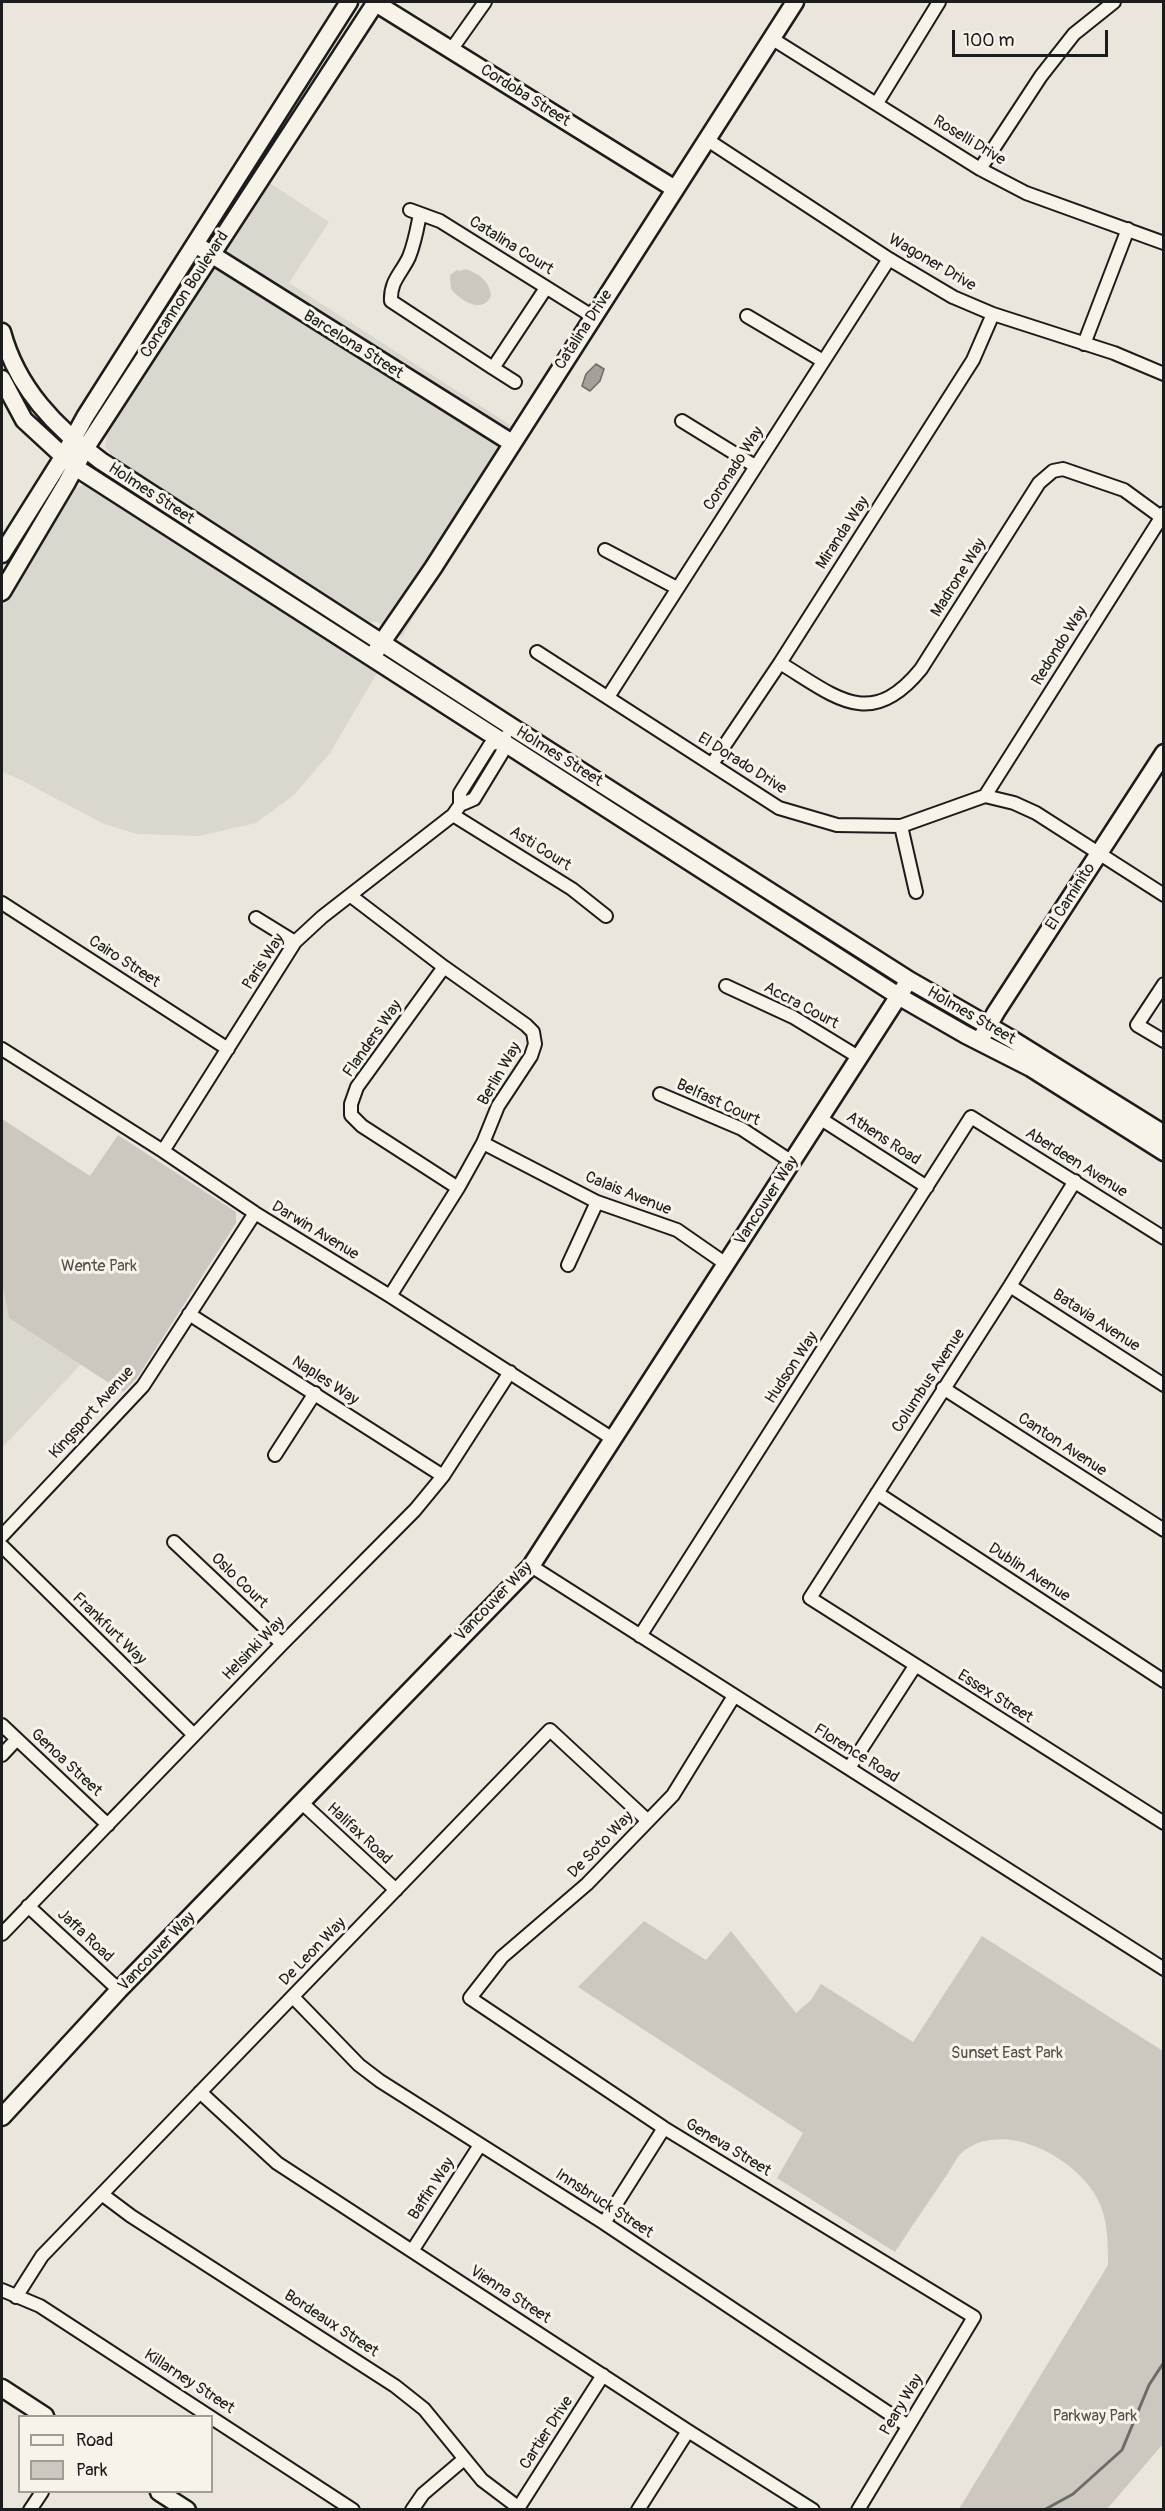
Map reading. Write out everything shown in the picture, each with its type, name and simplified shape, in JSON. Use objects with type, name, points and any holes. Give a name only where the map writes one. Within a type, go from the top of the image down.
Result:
[{"type":"main road","name":"Concannon Boulevard","points":[[2,592],[79,444],[196,244],[349,2]]},
{"type":"main road","name":"Concannon Boulevard","points":[[79,444],[211,254],[375,2]]},
{"type":"main road","name":"Cordoba Street","points":[[375,2],[675,189]]},
{"type":"main road","name":"Catalina Drive","points":[[372,658],[433,568],[592,316],[795,2]]},
{"type":"main road","name":"Barcelona Street","points":[[196,244],[512,443]]},
{"type":"main road","name":"Holmes Street","points":[[2,332],[6,348],[39,406],[79,444],[241,553],[381,642],[507,734],[900,997],[1031,1068],[1164,1152]]},
{"type":"main road","name":"Holmes Street","points":[[2,379],[24,420],[69,462],[372,658],[507,734],[1164,1134]]},
{"type":"main road","name":"Concannon Boulevard","points":[[2,554],[69,462]]},
{"type":"main road","name":"El Caminito","points":[[980,1041],[1164,753]]},
{"type":"main road","name":"Vancouver Way","points":[[2,2117],[119,1990],[531,1566],[822,1119],[909,980]]},
{"type":"main road","points":[[2,2388],[43,2415]]},
{"type":"main road","points":[[161,2493],[187,2510]]},
{"type":"street","points":[[451,50],[485,2]]},
{"type":"street","points":[[877,103],[939,2]]},
{"type":"street","points":[[980,168],[1041,76],[1074,34],[1114,2]]},
{"type":"street","name":"Roselli Drive","points":[[771,38],[980,168],[1026,193],[1164,243]]},
{"type":"street","name":"Wagoner Drive","points":[[706,139],[889,259],[954,297],[993,314],[1114,353],[1164,374]]},
{"type":"street","name":"Catalina Court","points":[[493,368],[391,301],[390,287],[407,260],[416,240],[415,212],[440,221],[592,316]]},
{"type":"street","points":[[1084,344],[1128,229]]},
{"type":"street","name":"Coronado Way","points":[[608,697],[889,259]]},
{"type":"street","points":[[515,382],[493,368],[546,288]]},
{"type":"street","name":"Miranda Way","points":[[712,764],[780,663],[973,360],[993,314]]},
{"type":"street","points":[[747,316],[823,361]]},
{"type":"street","points":[[682,421],[755,466]]},
{"type":"street","name":"Madrone Way","points":[[780,663],[843,701],[863,705],[886,701],[906,687],[921,669],[1039,483],[1053,471],[1063,469],[1124,490],[1162,515]]},
{"type":"street","name":"Redondo Way","points":[[986,796],[1162,515]]},
{"type":"street","points":[[605,550],[677,588]]},
{"type":"street","name":"El Dorado Drive","points":[[537,652],[779,808],[837,825],[902,826],[986,796]]},
{"type":"street","name":"Paris Way","points":[[163,1151],[295,942],[322,917],[474,799],[502,753],[507,734]]},
{"type":"street","points":[[986,796],[1014,802],[1036,813],[1164,895]]},
{"type":"street","name":"Asti Court","points":[[457,810],[572,889],[606,916]]},
{"type":"street","points":[[902,826],[916,892]]},
{"type":"street","name":"Berlin Way","points":[[351,896],[444,967],[526,1025],[532,1032],[536,1044],[531,1056],[498,1106],[483,1143],[458,1188],[390,1296]]},
{"type":"street","name":"Cairo Street","points":[[2,903],[228,1048]]},
{"type":"street","points":[[256,918],[295,942]]},
{"type":"street","name":"Flanders Way","points":[[444,967],[357,1088],[351,1104],[351,1115],[362,1126],[458,1188]]},
{"type":"street","points":[[1164,984],[1137,1025],[1164,1041]]},
{"type":"street","name":"Accra Court","points":[[726,986],[793,1017],[860,1058]]},
{"type":"street","name":"Darwin Avenue","points":[[2,1049],[163,1151],[255,1213],[390,1296],[613,1439]]},
{"type":"street","name":"Belfast Court","points":[[660,1094],[741,1129],[792,1162]]},
{"type":"street","name":"Aberdeen Avenue","points":[[971,1117],[1164,1238]]},
{"type":"street","name":"Hudson Way","points":[[640,1636],[971,1117]]},
{"type":"street","name":"Athens Road","points":[[822,1119],[927,1187]]},
{"type":"street","name":"Calais Avenue","points":[[483,1143],[597,1202],[677,1230],[726,1264]]},
{"type":"street","name":"Columbus Avenue","points":[[810,1598],[1075,1181]]},
{"type":"street","points":[[568,1265],[597,1202]]},
{"type":"street","name":"Kingsport Avenue","points":[[2,1536],[143,1386],[255,1213]]},
{"type":"street","name":"Batavia Avenue","points":[[1010,1286],[1164,1384]]},
{"type":"street","name":"Naples Way","points":[[189,1314],[443,1476]]},
{"type":"street","name":"Helsinki Way","points":[[2,1934],[414,1510],[443,1476],[510,1372]]},
{"type":"street","name":"Canton Avenue","points":[[944,1388],[1164,1530]]},
{"type":"street","points":[[274,1455],[315,1394]]},
{"type":"street","name":"Dublin Avenue","points":[[877,1493],[1164,1681]]},
{"type":"street","name":"Oslo Court","points":[[174,1542],[282,1644]]},
{"type":"street","name":"Frankfurt Way","points":[[2,1546],[194,1735]]},
{"type":"street","name":"Florence Road","points":[[531,1566],[1164,1969]]},
{"type":"street","name":"Essex Street","points":[[810,1598],[1164,1823]]},
{"type":"street","points":[[849,1768],[915,1666]]},
{"type":"street","name":"De Soto Way","points":[[470,1998],[502,1957],[587,1884],[673,1795],[734,1696]]},
{"type":"street","name":"Genoa Street","points":[[2,1725],[108,1825]]},
{"type":"street","name":"De Leon Way","points":[[16,2297],[42,2256],[550,1731],[647,1820]]},
{"type":"street","points":[[2,1755],[16,1740]]},
{"type":"street","name":"Halifax Road","points":[[301,1802],[396,1890]]},
{"type":"street","name":"Jaffa Road","points":[[28,1906],[119,1990]]},
{"type":"street","name":"Innsbruck Street","points":[[293,1996],[359,2065],[380,2081],[604,2223],[908,2426]]},
{"type":"street","name":"Geneva Street","points":[[470,1998],[664,2128],[974,2318]]},
{"type":"street","name":"Vienna Street","points":[[200,2092],[277,2163],[813,2510]]},
{"type":"street","points":[[604,2223],[664,2128]]},
{"type":"street","name":"Baffin Way","points":[[412,2251],[480,2145]]},
{"type":"street","name":"Bordeaux Street","points":[[103,2194],[141,2222],[395,2386],[424,2409],[482,2480],[518,2509]]},
{"type":"street","name":"Killarney Street","points":[[2,2290],[40,2306],[208,2415]]},
{"type":"street","name":"Peary Way","points":[[858,2510],[974,2318]]},
{"type":"street","name":"Cartier Drive","points":[[518,2509],[603,2375]]},
{"type":"street","name":"Killarney Street","points":[[213,2418],[353,2510]]},
{"type":"street","points":[[638,2510],[688,2431]]},
{"type":"street","points":[[412,2510],[423,2494],[464,2460]]},
{"type":"street","points":[[30,2510],[41,2493]]},
{"type":"shaded area","points":[[265,180],[329,222],[289,283],[529,437],[423,600],[402,637],[377,622],[367,622],[118,463],[105,447],[109,423]]},
{"type":"shaded area","points":[[596,364],[604,369],[600,381],[590,391],[582,386],[586,374]]},
{"type":"shaded area","points":[[87,484],[148,519],[178,545],[241,586],[281,605],[380,668],[330,753],[294,795],[256,823],[199,836],[137,834],[104,824],[2,772],[2,608],[67,500],[77,487]]},
{"type":"shaded area","points":[[2,1283],[9,1318],[81,1364],[2,1448]]},
{"type":"green space","points":[[465,269],[475,273],[486,282],[491,296],[487,302],[471,304],[451,289],[450,275],[457,270]]},
{"type":"green space","name":"Wente Park","points":[[2,1119],[90,1176],[118,1135],[236,1212],[236,1223],[137,1378],[123,1392],[9,1318],[2,1283]]},
{"type":"green space","name":"Sunset East Park","points":[[644,1921],[706,1960],[731,1931],[796,2013],[811,2000],[821,1984],[913,2042],[982,1936],[1163,2051],[1163,2444],[1107,2509],[959,2509],[1108,2265],[1105,2222],[1101,2206],[1087,2183],[1057,2157],[1038,2148],[1019,2141],[1000,2139],[982,2142],[960,2155],[895,2252],[777,2178],[803,2133],[578,1987]]},
{"type":"waterway","points":[[1044,2510],[1073,2494],[1122,2450],[1149,2385],[1164,2362]]},
{"type":"park label","name":"Parkway Park","points":[[1095,2417]]}]
